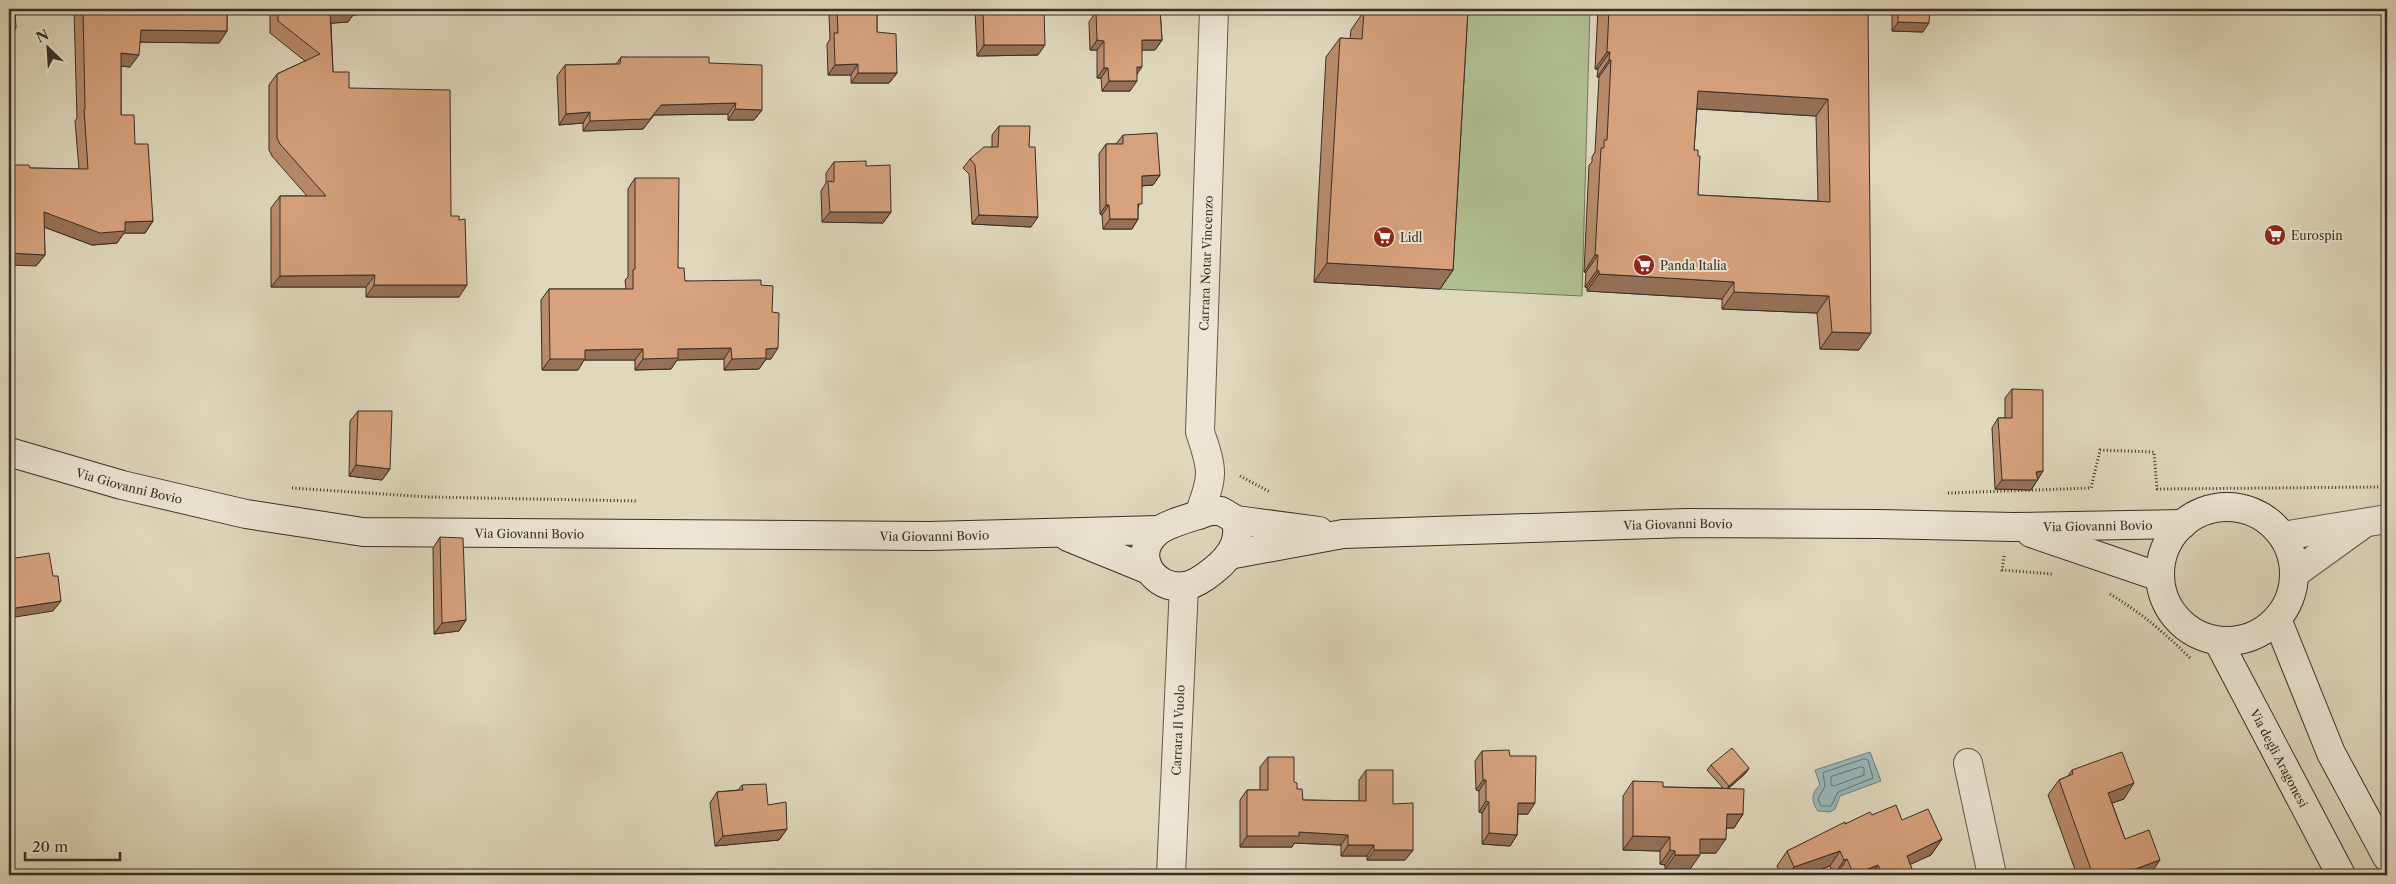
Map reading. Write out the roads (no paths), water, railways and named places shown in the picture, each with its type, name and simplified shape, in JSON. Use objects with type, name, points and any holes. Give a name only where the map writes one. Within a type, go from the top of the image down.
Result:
[{"type":"main road","name":"Carrara Notar Vincenzo","points":[[1199,515],[1211,481],[1211,464],[1200,432],[1214,9]]},
{"type":"main road","name":"Via Giovanni Bovio","points":[[9,452],[122,485],[246,514],[363,532],[909,536],[1059,534],[1159,530]]},
{"type":"main road","name":"Via Giovanni Bovio","points":[[2224,508],[2247,510],[2267,520],[2283,536],[2291,554],[2294,574],[2290,598],[2277,619],[2260,633],[2240,640],[2218,641],[2196,634],[2178,619],[2165,600],[2160,577],[2165,548],[2183,524],[2202,512],[2224,508]]},
{"type":"main road","points":[[1148,570],[1144,557],[1146,547],[1159,530],[1199,515],[1221,511],[1236,520],[1343,534]]},
{"type":"main road","points":[[1059,534],[1148,570],[1158,579],[1174,586],[1184,586],[1212,572],[1229,555],[1237,537],[1236,520]]},
{"type":"main road","points":[[2283,536],[2377,520]]},
{"type":"main road","points":[[2294,574],[2377,520]]},
{"type":"main road","name":"Via Giovanni Bovio","points":[[1343,534],[1686,523],[2013,527],[2183,524]]},
{"type":"main road","name":"Via Giovanni Bovio","points":[[2013,527],[2160,577]]},
{"type":"main road","points":[[1229,555],[1343,534]]},
{"type":"main road","name":"Carrara Il Vuolo","points":[[1172,875],[1184,586]]},
{"type":"main road","points":[[2277,619],[2331,753],[2387,857]]},
{"type":"main road","name":"Via degli Aragonesi","points":[[2218,641],[2341,875]]},
{"type":"main road","points":[[1968,762],[1992,875]]},
{"type":"water","points":[[1870,752],[1881,781],[1840,796],[1835,809],[1830,812],[1818,811],[1813,801],[1815,791],[1820,785],[1815,770]]},
{"type":"place","name":"Eurospin","points":[[2275,235]]},
{"type":"place","name":"Lidl","points":[[1384,237]]},
{"type":"place","name":"Panda Italia","points":[[1644,265]]}]
